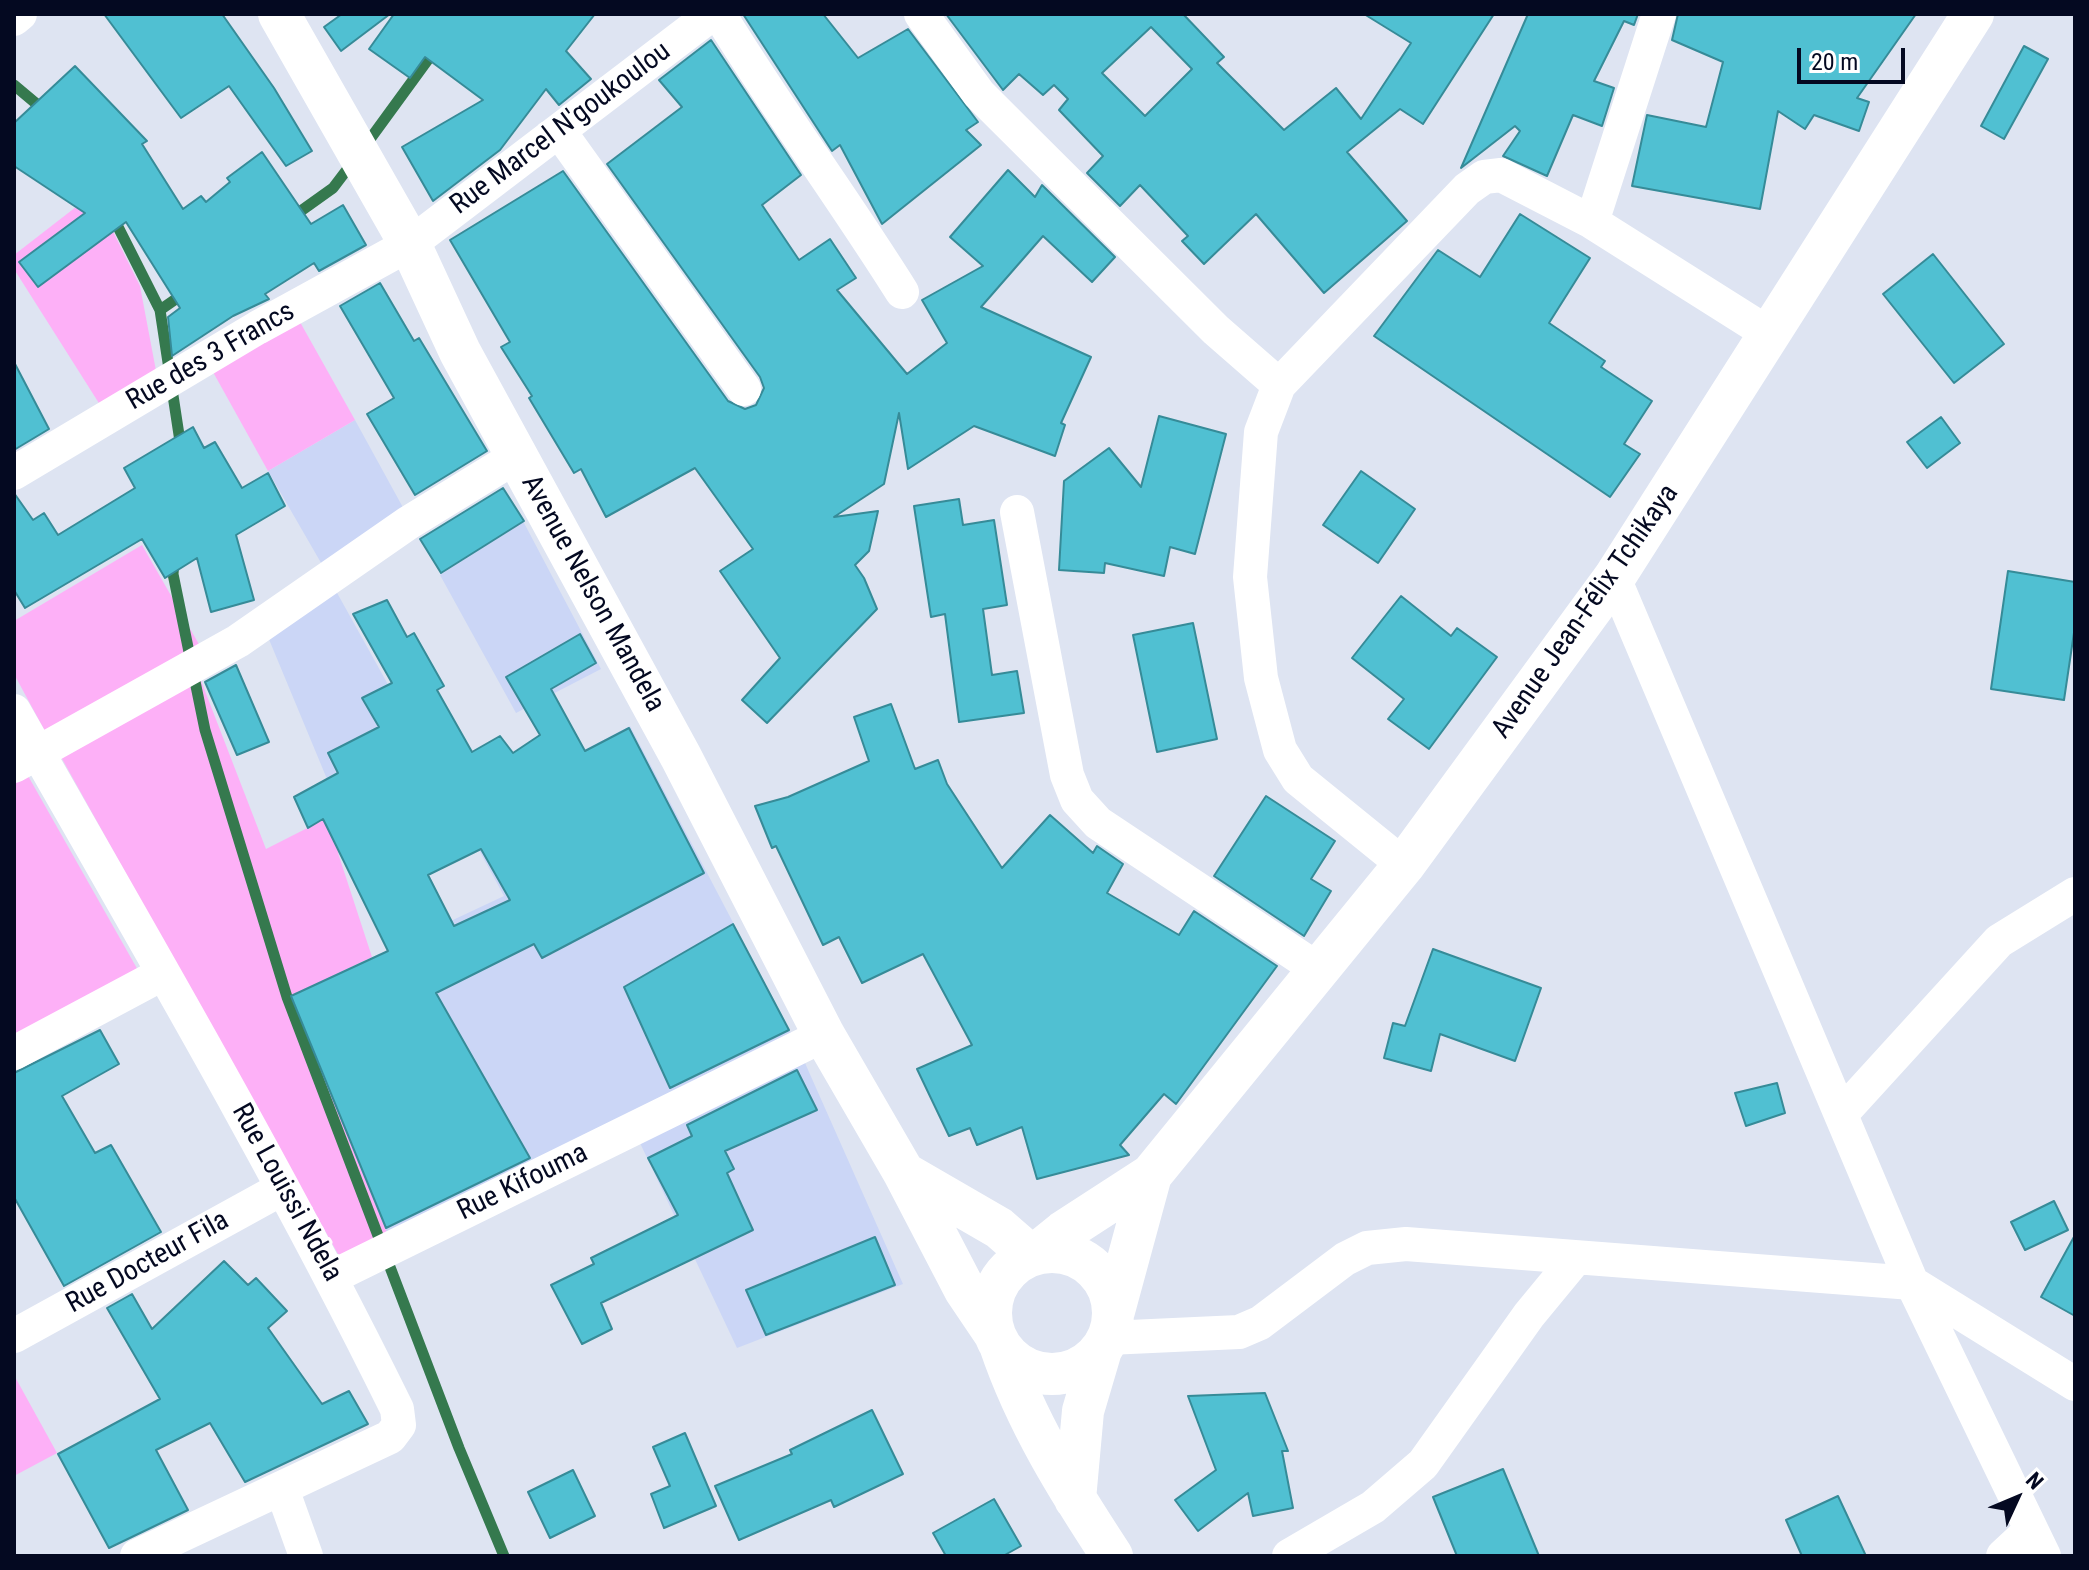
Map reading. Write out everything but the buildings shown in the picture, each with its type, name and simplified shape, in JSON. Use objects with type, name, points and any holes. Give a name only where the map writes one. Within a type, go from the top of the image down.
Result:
[{"type":"street","points":[[14,19],[20,14]]},
{"type":"street","name":"Avenue Nelson Mandela","points":[[279,14],[410,244],[460,352],[681,757],[824,1035],[904,1173],[965,1290],[997,1339]]},
{"type":"street","name":"Rue Marcel N'goukoulou","points":[[410,244],[712,14]]},
{"type":"street","points":[[719,14],[784,120],[848,206],[902,292]]},
{"type":"street","points":[[921,14],[979,94],[1216,330],[1279,385]]},
{"type":"street","points":[[1592,222],[1659,14]]},
{"type":"street","name":"Avenue Jean-Félix Tchikaya","points":[[1034,1254],[1151,1175],[1404,865],[1614,578],[1973,14]]},
{"type":"street","points":[[559,131],[744,389]]},
{"type":"street","points":[[1404,865],[1298,779],[1280,750],[1261,678],[1250,577],[1261,432],[1279,385],[1467,189],[1484,177],[1501,175],[1592,222],[1771,335]]},
{"type":"street","name":"Rue des 3 Francs","points":[[14,473],[257,328],[410,244]]},
{"type":"street","points":[[26,760],[238,641],[408,523],[517,456]]},
{"type":"street","points":[[1017,512],[1067,775],[1077,800],[1098,823],[1319,970]]},
{"type":"street","points":[[1614,578],[1843,1112],[1912,1283],[2038,1543],[2003,1556]]},
{"type":"street","name":"Rue Louissi Ndela","points":[[14,711],[26,760],[162,974],[230,1089],[281,1189],[332,1277],[397,1409],[399,1425],[390,1437],[137,1556]]},
{"type":"street","points":[[1843,1112],[1999,941],[2075,894]]},
{"type":"street","points":[[14,1053],[162,974]]},
{"type":"street","name":"Rue Kifouma","points":[[332,1277],[712,1087],[824,1035]]},
{"type":"street","points":[[904,1173],[999,1228],[1034,1254]]},
{"type":"street","name":"Avenue Jean-Félix Tchikaya","points":[[1075,1499],[1083,1411],[1108,1333],[1151,1175]]},
{"type":"street","name":"Rue Docteur Fila","points":[[14,1336],[281,1189]]},
{"type":"street","points":[[1108,1333],[1239,1332],[1260,1323],[1345,1259],[1367,1248],[1406,1244],[1912,1283],[2075,1384]]},
{"type":"street","points":[[997,1339],[1013,1360],[1030,1370],[1049,1374],[1069,1373],[1087,1364],[1108,1333],[1103,1281],[1080,1258],[1060,1252],[1034,1254],[1014,1264],[1001,1278],[993,1295],[990,1315],[997,1339],[1015,1390],[1075,1499],[1112,1556]]},
{"type":"street","points":[[1289,1556],[1373,1507],[1423,1464],[1529,1315],[1576,1258]]},
{"type":"street","points":[[282,1489],[306,1556]]},
{"type":"shaded area","points":[[94,193],[140,286],[157,376],[102,408],[14,269],[14,255]]},
{"type":"shaded area","points":[[300,322],[355,420],[268,471],[213,372]]},
{"type":"shaded area","points":[[355,420],[406,513],[324,568],[268,471]]},
{"type":"shaded area","points":[[523,521],[601,669],[516,713],[440,575]]},
{"type":"shaded area","points":[[142,545],[200,646],[46,733],[14,674],[14,621]]},
{"type":"shaded area","points":[[336,591],[450,796],[354,844],[268,637]]},
{"type":"shaded area","points":[[200,678],[266,849],[341,811],[354,844],[338,853],[372,957],[291,996],[390,1240],[343,1263],[61,757]]},
{"type":"shaded area","points":[[630,726],[791,1033],[390,1240],[291,996],[504,896],[460,815]]},
{"type":"shaded area","points":[[27,774],[139,972],[14,1038],[14,781]]},
{"type":"shaded area","points":[[805,1063],[903,1284],[737,1348],[640,1143]]},
{"type":"shaded area","points":[[14,1375],[57,1453],[14,1476]]},
{"type":"waterway","points":[[365,146],[435,50]]},
{"type":"waterway","points":[[14,85],[45,111]]},
{"type":"waterway","points":[[291,218],[333,188],[352,163]]},
{"type":"waterway","points":[[112,215],[160,310],[181,448]]},
{"type":"waterway","points":[[160,310],[186,292]]},
{"type":"waterway","points":[[174,561],[173,574],[205,730],[287,997],[459,1448],[504,1556]]}]
